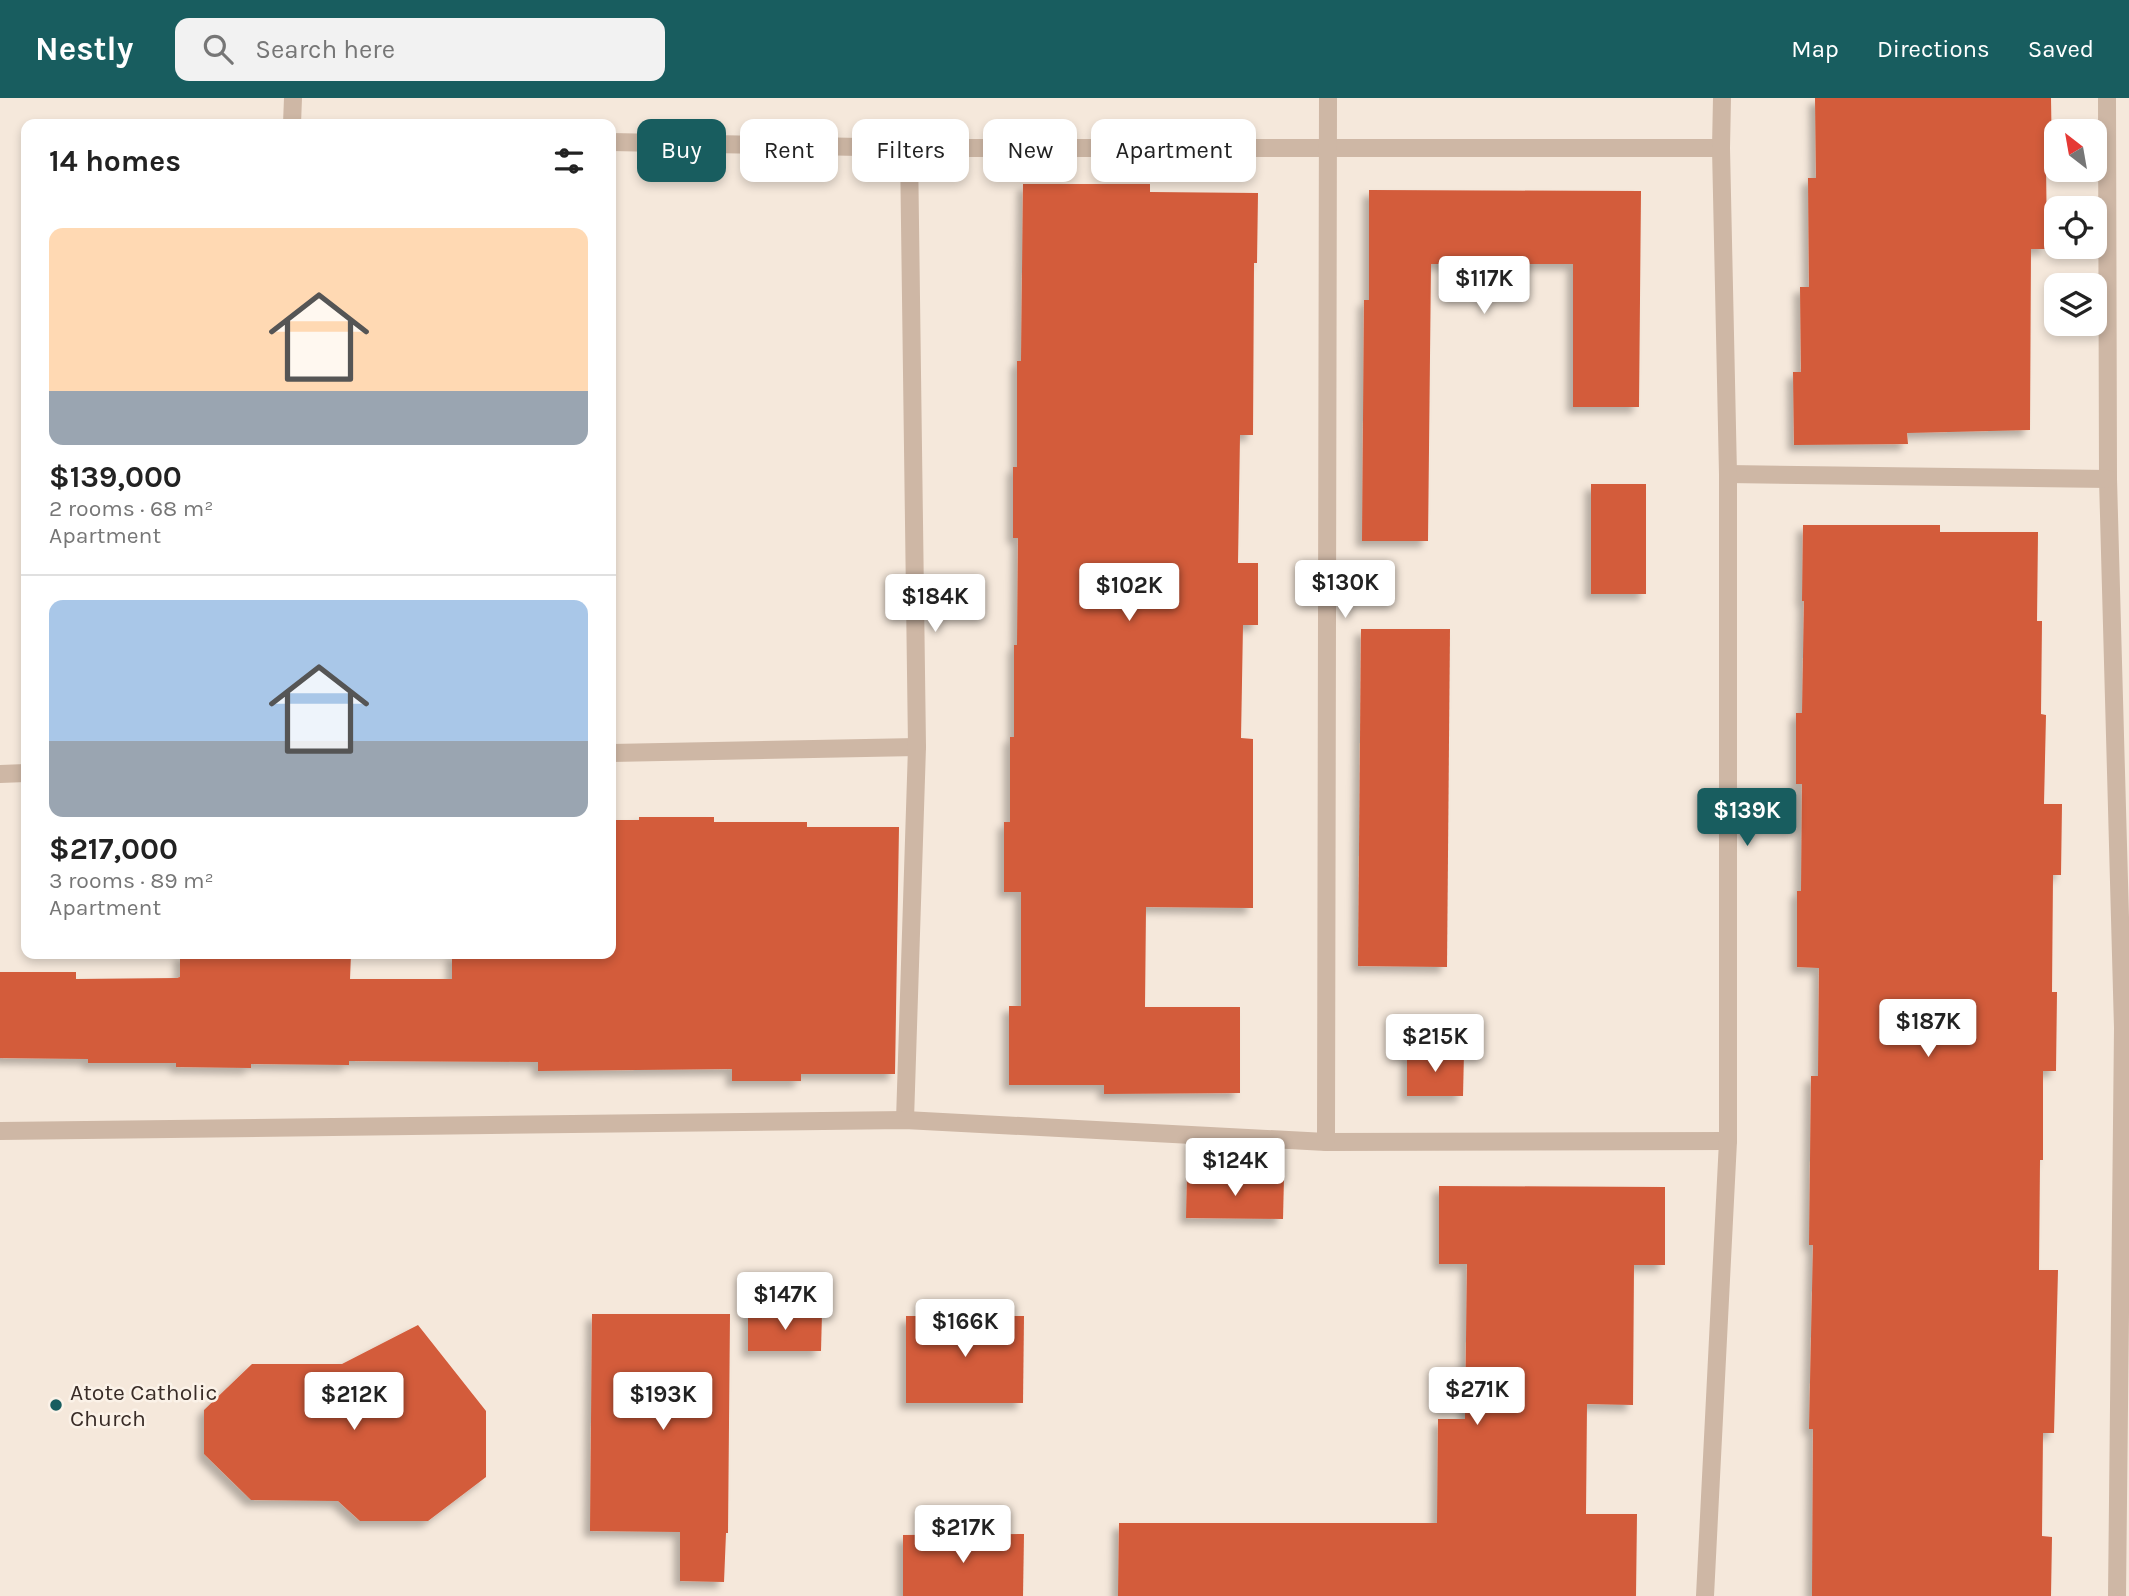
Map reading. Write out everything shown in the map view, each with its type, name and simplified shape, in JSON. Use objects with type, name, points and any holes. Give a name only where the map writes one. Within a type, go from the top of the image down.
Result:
[{"type":"street","points":[[292,119],[293,98]]},
{"type":"street","points":[[1326,1142],[1328,98]]},
{"type":"street","points":[[1705,1596],[1728,1141],[1728,474],[1720,148],[1722,98]]},
{"type":"street","points":[[2107,98],[2108,479],[2126,1028],[2124,1396],[2117,1596]]},
{"type":"street","points":[[616,142],[852,147]]},
{"type":"street","points":[[969,148],[1720,148]]},
{"type":"street","points":[[905,1120],[917,747],[909,182]]},
{"type":"street","points":[[1728,474],[2108,479]]},
{"type":"street","points":[[616,753],[917,747]]},
{"type":"street","points":[[0,774],[21,773]]},
{"type":"street","points":[[0,1131],[905,1120],[1326,1142],[1728,1141]]},
{"type":"building","points":[[1815,98],[2051,98],[2051,119],[2044,119],[2046,196],[2044,196],[2044,249],[2031,249],[2030,430],[1907,433],[1908,444],[1794,445],[1793,372],[1801,372],[1800,287],[1809,287],[1808,178],[1816,178]]},
{"type":"building","points":[[1023,184],[1150,184],[1150,192],[1258,193],[1257,263],[1254,263],[1253,435],[1240,435],[1238,563],[1258,563],[1258,625],[1243,625],[1241,738],[1253,739],[1253,908],[1146,907],[1145,1007],[1240,1007],[1240,1093],[1104,1094],[1104,1085],[1009,1085],[1009,1006],[1021,1006],[1021,892],[1004,892],[1004,822],[1010,822],[1010,737],[1014,737],[1014,645],[1017,645],[1018,538],[1013,538],[1013,467],[1017,467],[1017,361],[1021,361]]},
{"type":"building","points":[[1369,190],[1641,191],[1639,407],[1573,407],[1573,264],[1431,264],[1428,541],[1362,541],[1364,300],[1369,300]]},
{"type":"building","points":[[1591,484],[1646,484],[1646,594],[1591,594]]},
{"type":"building","points":[[1803,525],[1940,525],[1940,532],[2038,532],[2037,621],[2042,621],[2041,714],[2046,715],[2044,804],[2062,804],[2061,875],[2053,875],[2052,992],[2057,992],[2056,1071],[2043,1071],[2043,1160],[2040,1160],[2039,1270],[2058,1270],[2054,1433],[2043,1433],[2042,1536],[2052,1537],[2051,1596],[1812,1596],[1813,1429],[1809,1429],[1813,1245],[1809,1245],[1811,1076],[1818,1076],[1819,968],[1797,967],[1802,784],[1796,784],[1796,713],[1802,713]]},
{"type":"building","points":[[1361,629],[1450,629],[1447,967],[1358,966]]},
{"type":"building","points":[[639,817],[714,817],[714,822],[807,822],[807,827],[899,827],[895,1074],[801,1074],[801,1081],[732,1081],[732,1069],[538,1071],[538,1062],[349,1061],[349,1065],[251,1064],[251,1068],[176,1067],[176,1063],[88,1063],[88,1059],[0,1058],[0,972],[76,972],[76,979],[177,978],[180,977],[180,959],[351,959],[350,979],[452,979],[452,959],[616,959],[616,820],[639,820]]},
{"type":"building","points":[[1407,1052],[1464,1052],[1463,1096],[1407,1096]]},
{"type":"building","points":[[1187,1176],[1284,1177],[1283,1219],[1186,1218]]},
{"type":"building","points":[[1439,1186],[1665,1187],[1665,1265],[1634,1265],[1633,1405],[1587,1404],[1586,1514],[1637,1514],[1636,1596],[1118,1596],[1119,1523],[1437,1523],[1438,1419],[1465,1419],[1467,1264],[1439,1264]]},
{"type":"building","points":[[748,1313],[822,1313],[821,1351],[748,1351]]},
{"type":"building","points":[[592,1314],[730,1314],[728,1533],[724,1582],[680,1581],[680,1532],[590,1531]]},
{"type":"building","points":[[906,1316],[1024,1316],[1023,1403],[906,1403]]},
{"type":"building","points":[[418,1325],[486,1411],[486,1477],[428,1521],[360,1521],[338,1501],[251,1500],[204,1454],[204,1410],[252,1364],[342,1364]]},
{"type":"building","points":[[1024,1534],[1023,1596],[903,1596],[903,1535]]},
{"type":"place","name":"Atote Catholic Church","points":[[56,1405]]}]
